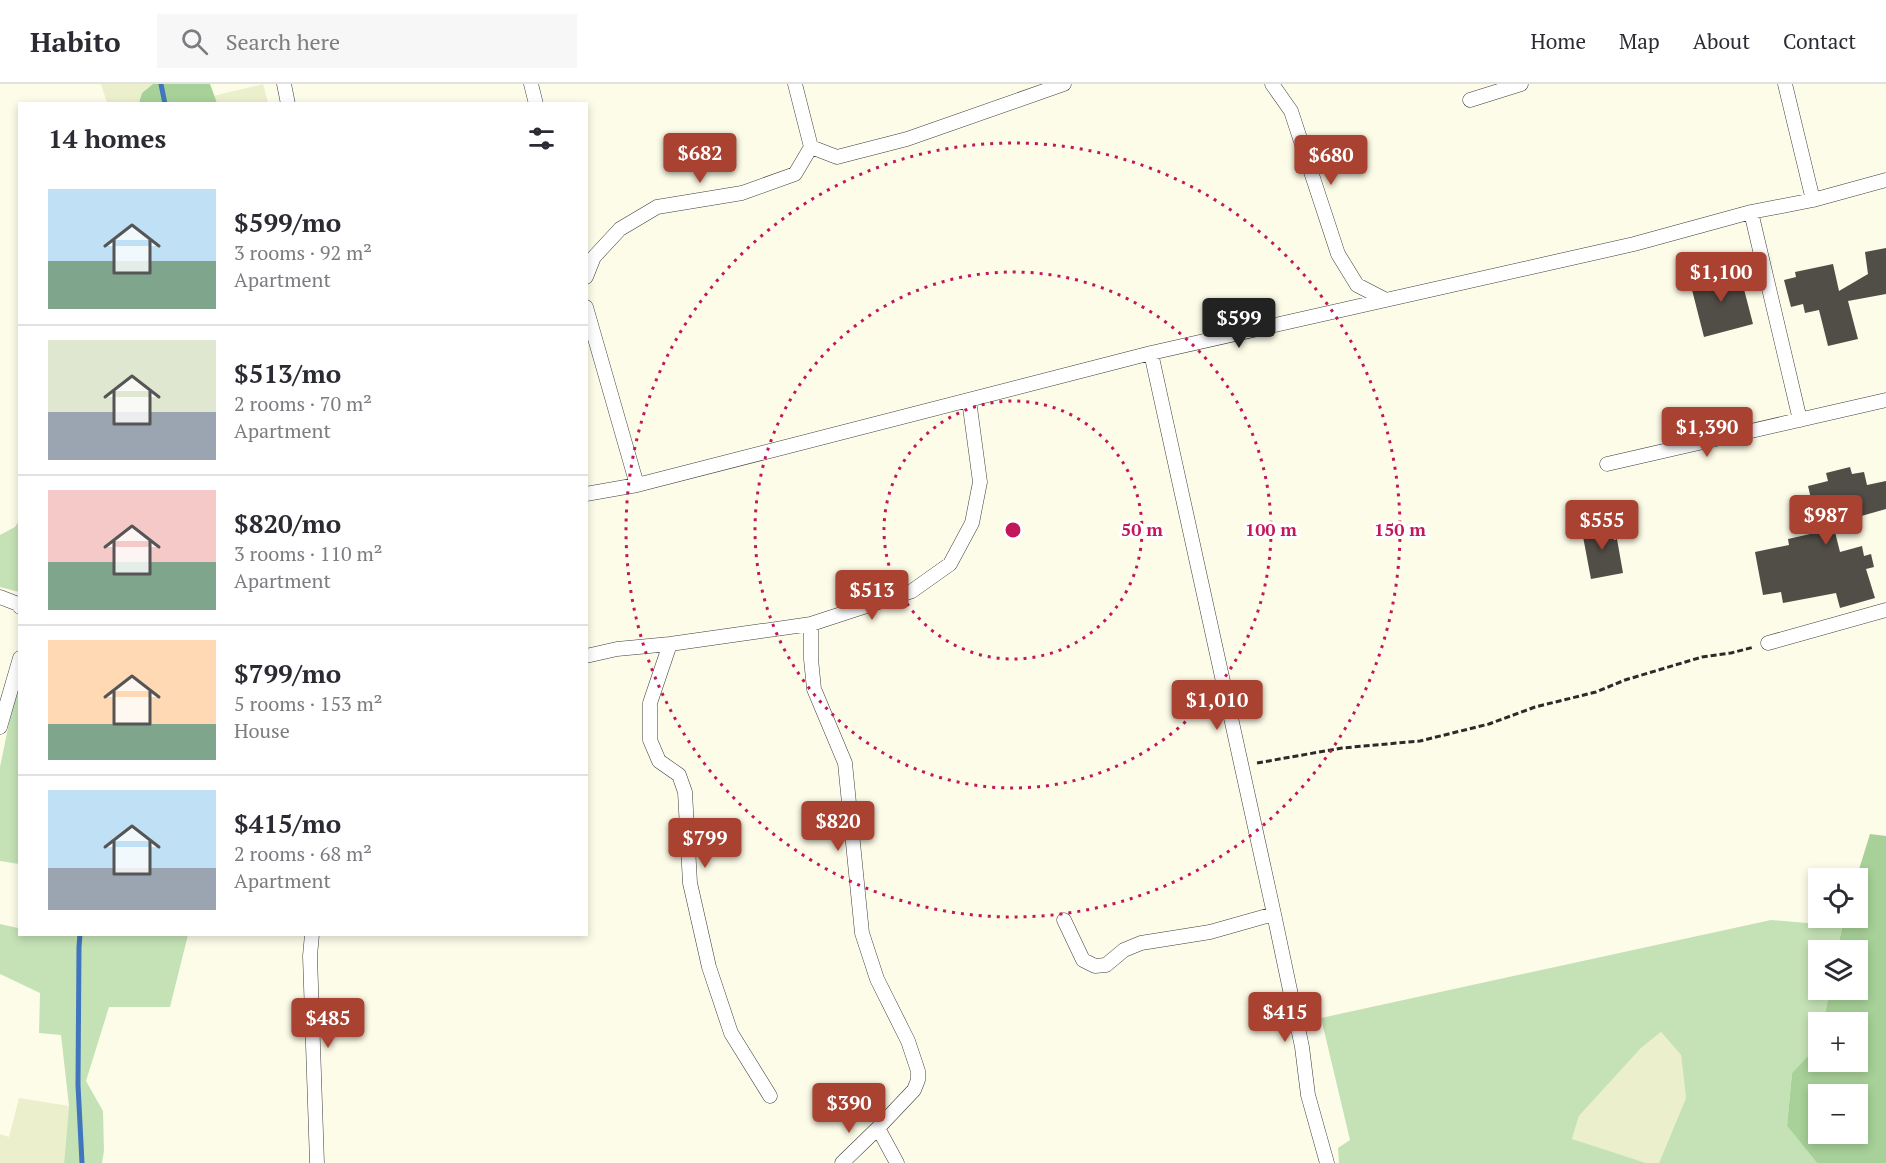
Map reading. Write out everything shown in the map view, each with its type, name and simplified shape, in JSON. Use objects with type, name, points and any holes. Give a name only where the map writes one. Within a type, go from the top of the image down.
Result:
[{"type":"street","points":[[284,84],[288,102]]},
{"type":"street","points":[[531,84],[536,102]]},
{"type":"street","points":[[588,272],[594,257],[620,229],[657,207],[742,193],[795,174],[812,147],[795,84]]},
{"type":"street","points":[[812,147],[837,157],[907,140],[1064,84]]},
{"type":"street","points":[[1272,84],[1291,111],[1338,254],[1357,285],[1384,299]]},
{"type":"street","points":[[1470,100],[1521,84]]},
{"type":"street","points":[[1785,84],[1813,200]]},
{"type":"street","points":[[588,494],[638,485],[1151,353],[1634,244],[1886,180]]},
{"type":"street","points":[[1752,213],[1800,420]]},
{"type":"street","points":[[588,315],[638,485]]},
{"type":"street","points":[[1151,353],[1274,914],[1299,1035],[1308,1095],[1327,1163]]},
{"type":"street","points":[[588,656],[617,649],[670,644],[811,624],[912,591],[950,564],[972,523],[980,482],[969,400]]},
{"type":"street","points":[[1607,464],[1886,400]]},
{"type":"street","points":[[0,597],[18,604]]},
{"type":"street","points":[[1768,643],[1886,610]]},
{"type":"street","points":[[811,624],[814,689],[845,763],[862,933],[877,979],[908,1041],[918,1071],[914,1090],[842,1163]]},
{"type":"street","points":[[670,644],[650,703],[650,740],[658,761],[679,775],[685,792],[690,883],[709,968],[731,1033],[770,1096]]},
{"type":"street","points":[[0,727],[18,665]]},
{"type":"street","points":[[1064,920],[1083,960],[1095,966],[1106,965],[1124,950],[1141,943],[1210,932],[1274,914]]},
{"type":"street","points":[[312,936],[310,956],[317,1163]]},
{"type":"street","points":[[879,1128],[897,1163]]},
{"type":"path","points":[[1240,766],[1342,748],[1431,738],[1489,724],[1535,707],[1596,692],[1625,680],[1702,657],[1731,653],[1768,643]]},
{"type":"green space","points":[[101,84],[153,84],[142,93],[140,102],[107,102]]},
{"type":"green space","points":[[153,84],[210,84],[217,102],[139,102],[142,93]]},
{"type":"green space","points":[[263,84],[268,102],[216,102],[213,96]]},
{"type":"green space","points":[[18,522],[18,592],[0,587],[0,535],[15,527]]},
{"type":"green space","points":[[18,679],[18,864],[0,861],[0,767]]},
{"type":"green space","points":[[1870,834],[1886,836],[1886,1163],[1817,1163],[1787,1126],[1792,1073],[1808,1056],[1808,1072],[1868,1072],[1868,1012],[1825,1012],[1828,1000],[1868,1000],[1868,940],[1839,940],[1842,928],[1868,928],[1868,868],[1859,868]]},
{"type":"green space","points":[[1771,920],[1808,923],[1808,928],[1842,928],[1839,940],[1808,940],[1808,1000],[1828,1000],[1825,1012],[1808,1012],[1808,1056],[1792,1073],[1787,1126],[1817,1163],[1659,1163],[1686,1098],[1681,1055],[1661,1032],[1641,1048],[1579,1116],[1572,1139],[1646,1163],[1339,1163],[1338,1148],[1350,1140],[1321,1018]]},
{"type":"green space","points":[[0,924],[18,928],[18,936],[188,936],[170,1007],[109,1007],[86,1081],[103,1111],[102,1163],[64,1163],[69,1106],[61,1035],[39,1033],[40,993],[0,974]]},
{"type":"green space","points":[[1661,1032],[1681,1055],[1686,1098],[1659,1163],[1646,1163],[1572,1140],[1579,1116],[1641,1048]]},
{"type":"green space","points":[[19,1098],[69,1106],[64,1163],[0,1163],[0,1134],[9,1137]]},
{"type":"building","points":[[1886,248],[1886,294],[1848,301],[1858,339],[1828,346],[1819,310],[1805,313],[1803,304],[1791,307],[1784,280],[1796,277],[1795,272],[1833,264],[1839,291],[1868,274],[1865,252]]},
{"type":"building","points":[[1739,270],[1753,324],[1704,337],[1690,282]]},
{"type":"building","points":[[1850,467],[1852,474],[1864,472],[1867,485],[1886,481],[1886,509],[1833,524],[1840,552],[1862,546],[1864,556],[1871,554],[1874,567],[1866,569],[1875,598],[1840,608],[1836,593],[1783,603],[1781,592],[1763,595],[1755,552],[1789,545],[1788,539],[1819,532],[1808,486],[1828,481],[1826,473]]},
{"type":"building","points":[[1597,524],[1597,526],[1611,524],[1614,540],[1617,539],[1623,573],[1591,579],[1581,526]]},
{"type":"waterway","points":[[161,84],[165,102]]},
{"type":"waterway","points":[[80,936],[78,1085],[82,1163]]}]
